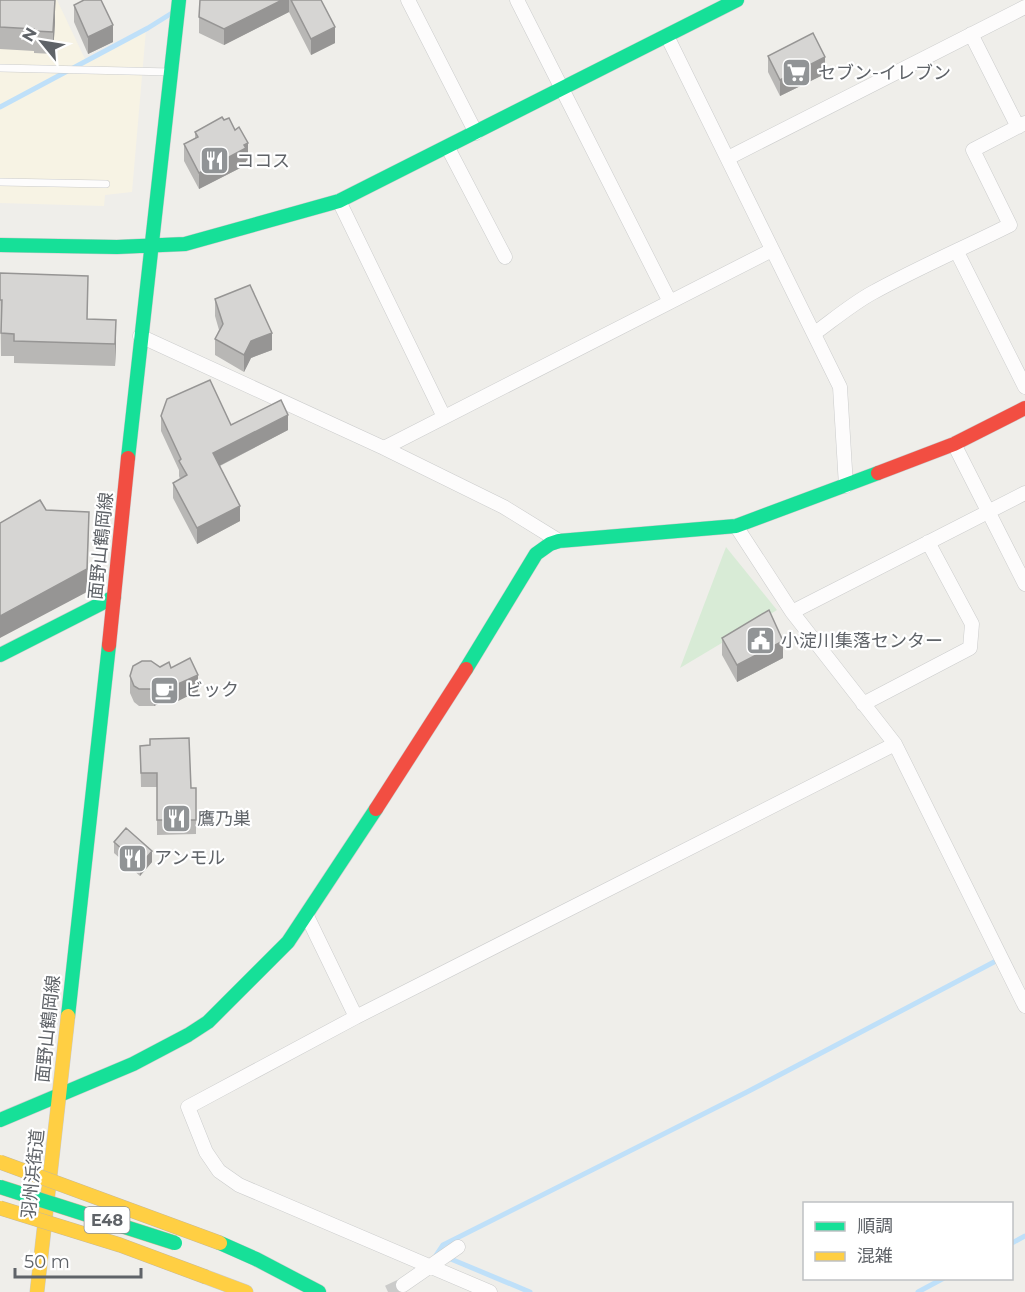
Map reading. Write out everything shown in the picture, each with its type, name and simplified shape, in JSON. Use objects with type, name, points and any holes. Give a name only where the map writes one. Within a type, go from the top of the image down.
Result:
[{"type":"main road","name":"面野山鶴岡線","points":[[59,1095],[178,0]]},
{"type":"main road","points":[[0,245],[152,246],[185,244],[339,201],[738,0]]},
{"type":"main road","points":[[0,1120],[164,1049],[208,1022],[273,960],[307,916],[488,636],[536,554],[550,544],[559,541],[736,526],[954,444],[1025,408]]},
{"type":"main road","points":[[0,655],[114,597]]},
{"type":"main road","name":"羽州浜街道","points":[[37,1292],[59,1095]]},
{"type":"main road","points":[[0,1162],[220,1243],[319,1292]]},
{"type":"main road","name":"E48","points":[[0,1187],[191,1249]]},
{"type":"main road","name":"E48","points":[[0,1208],[120,1245],[246,1292]]},
{"type":"main road","points":[[0,1216],[206,1277]]},
{"type":"main road","points":[[224,1260],[313,1292]]},
{"type":"street","points":[[408,0],[476,133]]},
{"type":"street","points":[[520,1],[669,302]]},
{"type":"street","points":[[728,158],[1025,7]]},
{"type":"street","points":[[814,333],[870,294],[1010,225],[972,150],[1021,125],[971,34]]},
{"type":"street","points":[[667,36],[840,387],[846,486]]},
{"type":"street","points":[[448,148],[505,257]]},
{"type":"street","points":[[339,201],[444,417]]},
{"type":"street","points":[[384,448],[772,250]]},
{"type":"street","points":[[957,252],[1025,387]]},
{"type":"street","points":[[140,336],[384,448],[504,507],[559,541]]},
{"type":"street","points":[[954,444],[1025,584]]},
{"type":"street","points":[[792,612],[1025,493]]},
{"type":"street","points":[[736,526],[792,612],[895,744],[1025,1006]]},
{"type":"street","points":[[863,704],[970,648],[972,624],[928,542]]},
{"type":"street","points":[[490,1292],[240,1185],[219,1171],[206,1152],[188,1107],[356,1017],[895,744]]},
{"type":"street","points":[[307,916],[356,1017]]},
{"type":"street","points":[[403,1285],[458,1247]]},
{"type":"lane","points":[[0,68],[171,72]]},
{"type":"lane","points":[[0,182],[105,184]]},
{"type":"shaded area","points":[[0,0],[57,0],[85,59],[146,30],[132,192],[105,195],[104,206],[0,203]]},
{"type":"green space","points":[[726,547],[777,610],[680,668]]},
{"type":"building","points":[[0,0],[55,0],[53,32],[0,27]]},
{"type":"building","points":[[84,0],[101,0],[113,25],[88,37],[74,5]]},
{"type":"building","points":[[200,0],[282,0],[224,29],[199,17]]},
{"type":"building","points":[[291,0],[321,0],[335,27],[311,39]]},
{"type":"building","points":[[813,33],[825,57],[780,80],[768,56]]},
{"type":"building","points":[[222,117],[224,120],[229,118],[235,130],[239,127],[248,143],[244,145],[246,148],[199,173],[184,144],[198,137],[195,132]]},
{"type":"building","points":[[0,273],[88,276],[87,319],[116,320],[115,344],[14,341],[14,334],[1,333]]},
{"type":"building","points":[[250,285],[272,333],[251,341],[244,355],[215,339],[223,324],[215,299]]},
{"type":"building","points":[[210,380],[231,425],[281,400],[288,415],[213,453],[240,506],[197,528],[173,483],[187,475],[161,416],[167,399]]},
{"type":"building","points":[[40,500],[46,510],[89,512],[87,569],[0,616],[0,523]]},
{"type":"building","points":[[769,610],[783,641],[737,665],[722,638]]},
{"type":"building","points":[[190,658],[198,675],[178,684],[175,679],[154,689],[139,689],[134,686],[130,676],[133,666],[142,661],[151,661],[160,667],[169,662],[171,668]]},
{"type":"building","points":[[189,738],[191,788],[196,788],[196,820],[157,820],[157,773],[141,773],[140,746],[150,745],[150,739]]},
{"type":"building","points":[[126,828],[152,851],[140,865],[114,842]]},
{"type":"waterway","points":[[0,107],[172,13]]},
{"type":"waterway","points":[[435,1257],[443,1245],[747,1092],[994,962]]},
{"type":"waterway","points":[[1013,1242],[1025,1236]]},
{"type":"waterway","points":[[446,1257],[530,1292]]},
{"type":"waterway","points":[[918,1292],[940,1280]]},
{"type":"tunnel","points":[[388,1292],[403,1285]]},
{"type":"traffic: fast","points":[[128,458],[179,0]]},
{"type":"traffic: fast","points":[[0,245],[117,247],[185,244],[339,201],[737,0]]},
{"type":"traffic: fast","points":[[466,669],[536,554],[550,544],[559,541],[736,526],[878,473]]},
{"type":"traffic: fast","points":[[0,655],[114,597]]},
{"type":"traffic: fast","points":[[68,1016],[109,645]]},
{"type":"traffic: fast","points":[[0,1120],[133,1064],[208,1022],[288,942],[376,809]]},
{"type":"traffic: fast","points":[[0,1187],[175,1243]]},
{"type":"traffic: fast","points":[[220,1243],[319,1292]]},
{"type":"traffic: slow","points":[[37,1292],[68,1016]]},
{"type":"traffic: slow","points":[[0,1162],[220,1243]]},
{"type":"traffic: slow","points":[[0,1208],[120,1245],[206,1277]]},
{"type":"traffic: slow","points":[[206,1277],[246,1292]]},
{"type":"traffic: jam","points":[[878,473],[954,444],[1025,408]]},
{"type":"traffic: jam","points":[[109,645],[128,458]]},
{"type":"traffic: jam","points":[[376,809],[466,669]]},
{"type":"place","name":"セブン-イレブン","points":[[797,73]]},
{"type":"place","name":"ココス","points":[[215,161]]},
{"type":"place","name":"小淀川集落センター","points":[[760,641]]},
{"type":"place","name":"ビック","points":[[164,690]]},
{"type":"place","name":"鷹乃巣","points":[[176,819]]},
{"type":"place","name":"アンモル","points":[[133,858]]}]
